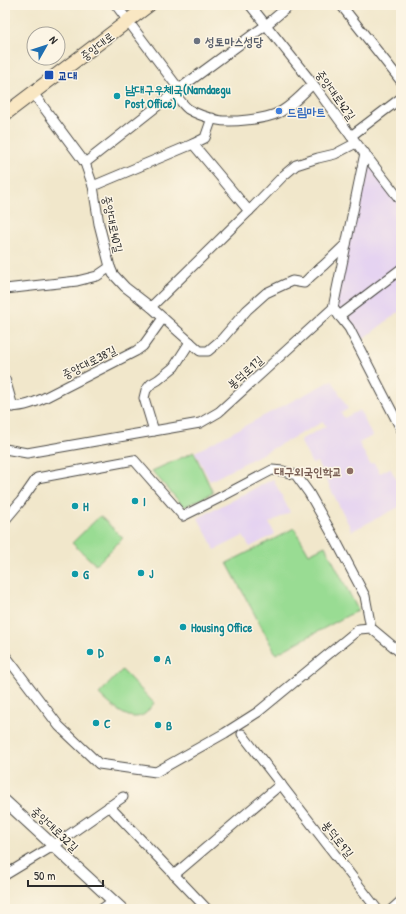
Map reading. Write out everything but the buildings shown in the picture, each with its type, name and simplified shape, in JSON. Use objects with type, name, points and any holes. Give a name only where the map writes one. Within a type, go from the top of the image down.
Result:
[{"type":"main road","name":"중앙대로","points":[[5,114],[149,5]]},
{"type":"street","points":[[116,5],[188,109],[219,120],[263,118],[278,113],[286,108],[313,84]]},
{"type":"street","name":"중앙대로42길","points":[[250,5],[313,84],[401,201]]},
{"type":"street","points":[[85,164],[176,91],[266,25],[290,5]]},
{"type":"street","points":[[341,5],[401,81]]},
{"type":"street","name":"중앙대로40길","points":[[33,93],[85,164],[93,186],[98,224],[113,274],[200,351],[208,351],[221,340],[247,310],[266,293],[292,282],[304,283],[346,243]]},
{"type":"street","points":[[150,307],[296,165],[335,154],[354,140],[401,98]]},
{"type":"street","points":[[93,186],[205,138],[212,118]]},
{"type":"street","points":[[193,144],[249,211]]},
{"type":"street","points":[[365,153],[333,308],[349,328],[401,429]]},
{"type":"street","points":[[5,289],[77,281],[97,276],[110,267]]},
{"type":"street","points":[[339,316],[401,268]]},
{"type":"street","name":"봉덕로1길","points":[[5,449],[27,453],[200,423],[219,412],[333,308]]},
{"type":"street","name":"중앙대로38길","points":[[5,379],[9,407],[29,405],[136,351],[143,346],[163,318]]},
{"type":"street","points":[[154,431],[144,398],[146,390],[151,384],[174,367],[190,342]]},
{"type":"street","points":[[5,520],[38,478],[134,460],[184,516],[272,470],[296,475],[309,493],[365,596],[372,628],[401,653]]},
{"type":"street","points":[[5,655],[60,726],[99,764],[156,772],[225,733],[258,712],[359,629],[372,628]]},
{"type":"street","name":"봉덕로9길","points":[[242,734],[377,909]]},
{"type":"street","points":[[174,875],[281,784]]},
{"type":"street","points":[[5,875],[53,846],[122,797]]},
{"type":"street","name":"중앙대로32길","points":[[5,801],[122,909]]},
{"type":"street","points":[[109,806],[207,909]]},
{"type":"street","points":[[102,909],[113,901]]},
{"type":"street","points":[[392,909],[401,901]]},
{"type":"shaded area","points":[[365,153],[401,199],[401,310],[362,340],[333,308]]},
{"type":"shaded area","points":[[332,380],[348,409],[341,413],[344,418],[360,410],[372,436],[359,443],[370,464],[374,463],[380,473],[390,468],[401,488],[401,506],[352,531],[317,462],[312,464],[300,440],[326,426],[323,422],[210,481],[195,452]]},
{"type":"shaded area","name":"대구외국인학교","points":[[273,479],[290,512],[269,523],[275,534],[250,547],[243,536],[215,550],[198,518]]},
{"type":"green space","points":[[194,452],[213,493],[184,507],[152,471]]},
{"type":"green space","points":[[100,516],[123,538],[96,565],[72,543]]},
{"type":"green space","points":[[294,528],[309,554],[325,546],[358,610],[276,654],[227,563]]},
{"type":"green space","points":[[122,670],[154,703],[146,713],[140,716],[133,717],[121,712],[114,708],[99,694]]},
{"type":"place","name":"성토마스성당","points":[[197,41]]},
{"type":"place","name":"교대","points":[[49,75]]},
{"type":"place","name":"남대구우체국(Namdaegu Post Office)","points":[[117,96]]},
{"type":"place","name":"드림마트","points":[[279,111]]},
{"type":"place","name":"대구외국인학교","points":[[350,471]]},
{"type":"place","name":"I","points":[[135,501]]},
{"type":"place","name":"H","points":[[75,506]]},
{"type":"place","name":"J","points":[[141,573]]},
{"type":"place","name":"G","points":[[75,574]]},
{"type":"place","name":"Housing Office","points":[[183,627]]},
{"type":"place","name":"D","points":[[90,652]]},
{"type":"place","name":"A","points":[[157,659]]},
{"type":"place","name":"C","points":[[96,723]]},
{"type":"place","name":"B","points":[[158,725]]}]
